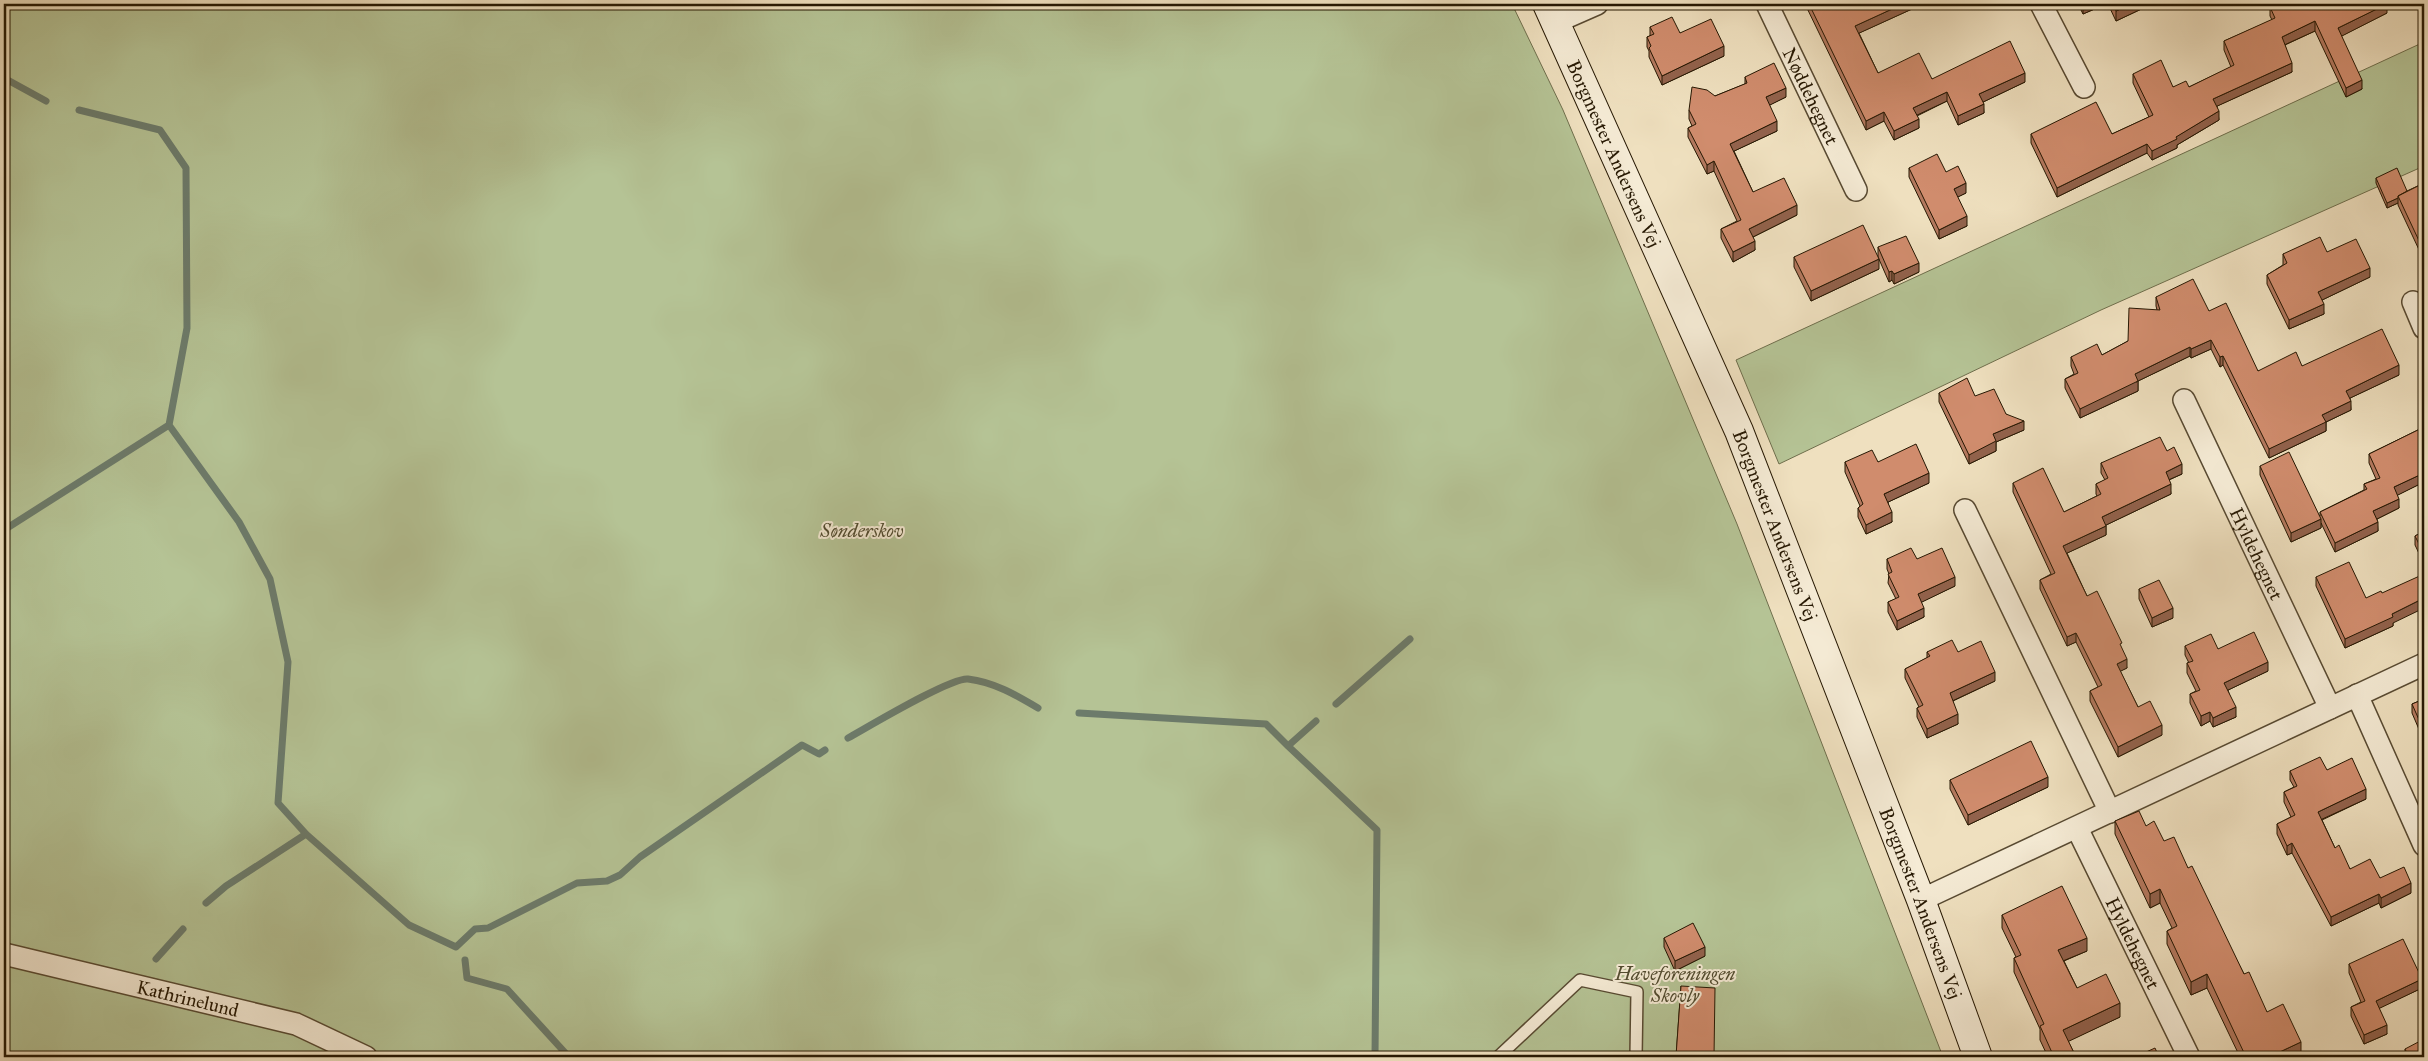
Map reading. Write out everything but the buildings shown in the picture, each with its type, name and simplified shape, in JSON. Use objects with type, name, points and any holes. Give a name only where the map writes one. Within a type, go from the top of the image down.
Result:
[{"type":"street","points":[[1552,13],[1597,4]]},
{"type":"street","name":"Nøddehegnet","points":[[1767,4],[1856,190]]},
{"type":"street","points":[[2041,4],[2084,87]]},
{"type":"street","name":"Borgmester Andersens Vej","points":[[1552,13],[1739,431],[1921,900],[1978,1057]]},
{"type":"street","points":[[2413,302],[2424,328]]},
{"type":"street","name":"Hyldehegnet","points":[[2184,400],[2330,708]]},
{"type":"street","points":[[1965,510],[2110,812]]},
{"type":"street","points":[[1921,900],[2424,664]]},
{"type":"street","points":[[2356,696],[2424,845]]},
{"type":"street","name":"Hyldehegnet","points":[[2077,828],[2189,1057]]},
{"type":"street","name":"Kathrinelund","points":[[4,954],[296,1024],[366,1057]]},
{"type":"lane","points":[[1498,1057],[1580,980],[1637,992],[1636,1057]]},
{"type":"green space","name":"Sønderskov","points":[[4,4],[1512,4],[1563,110],[1737,524],[1943,1057],[4,1057]]},
{"type":"green space","points":[[2424,42],[2424,166],[2101,310],[1779,464],[1736,360]]},
{"type":"waterway","points":[[4,78],[46,101]]},
{"type":"waterway","points":[[79,110],[160,130],[186,168],[187,328],[169,425],[239,522],[270,579],[288,662],[278,803],[306,834],[409,925],[456,947],[475,929],[488,928],[577,883],[607,881],[620,875],[640,857],[802,745],[819,754],[825,750]]},
{"type":"waterway","points":[[4,530],[169,425]]},
{"type":"waterway","points":[[1336,704],[1410,639]]},
{"type":"waterway","points":[[848,738],[928,694],[945,686],[968,679],[996,686],[1038,708]]},
{"type":"waterway","points":[[1079,713],[1266,724],[1288,746]]},
{"type":"waterway","points":[[1316,721],[1288,746],[1377,830],[1375,1057]]},
{"type":"waterway","points":[[206,903],[226,886],[306,834]]},
{"type":"waterway","points":[[156,959],[183,929]]},
{"type":"waterway","points":[[465,960],[467,978],[507,989],[569,1057]]},
{"type":"park label","name":"Haveforeningen Skovly","points":[[1675,984]]}]
